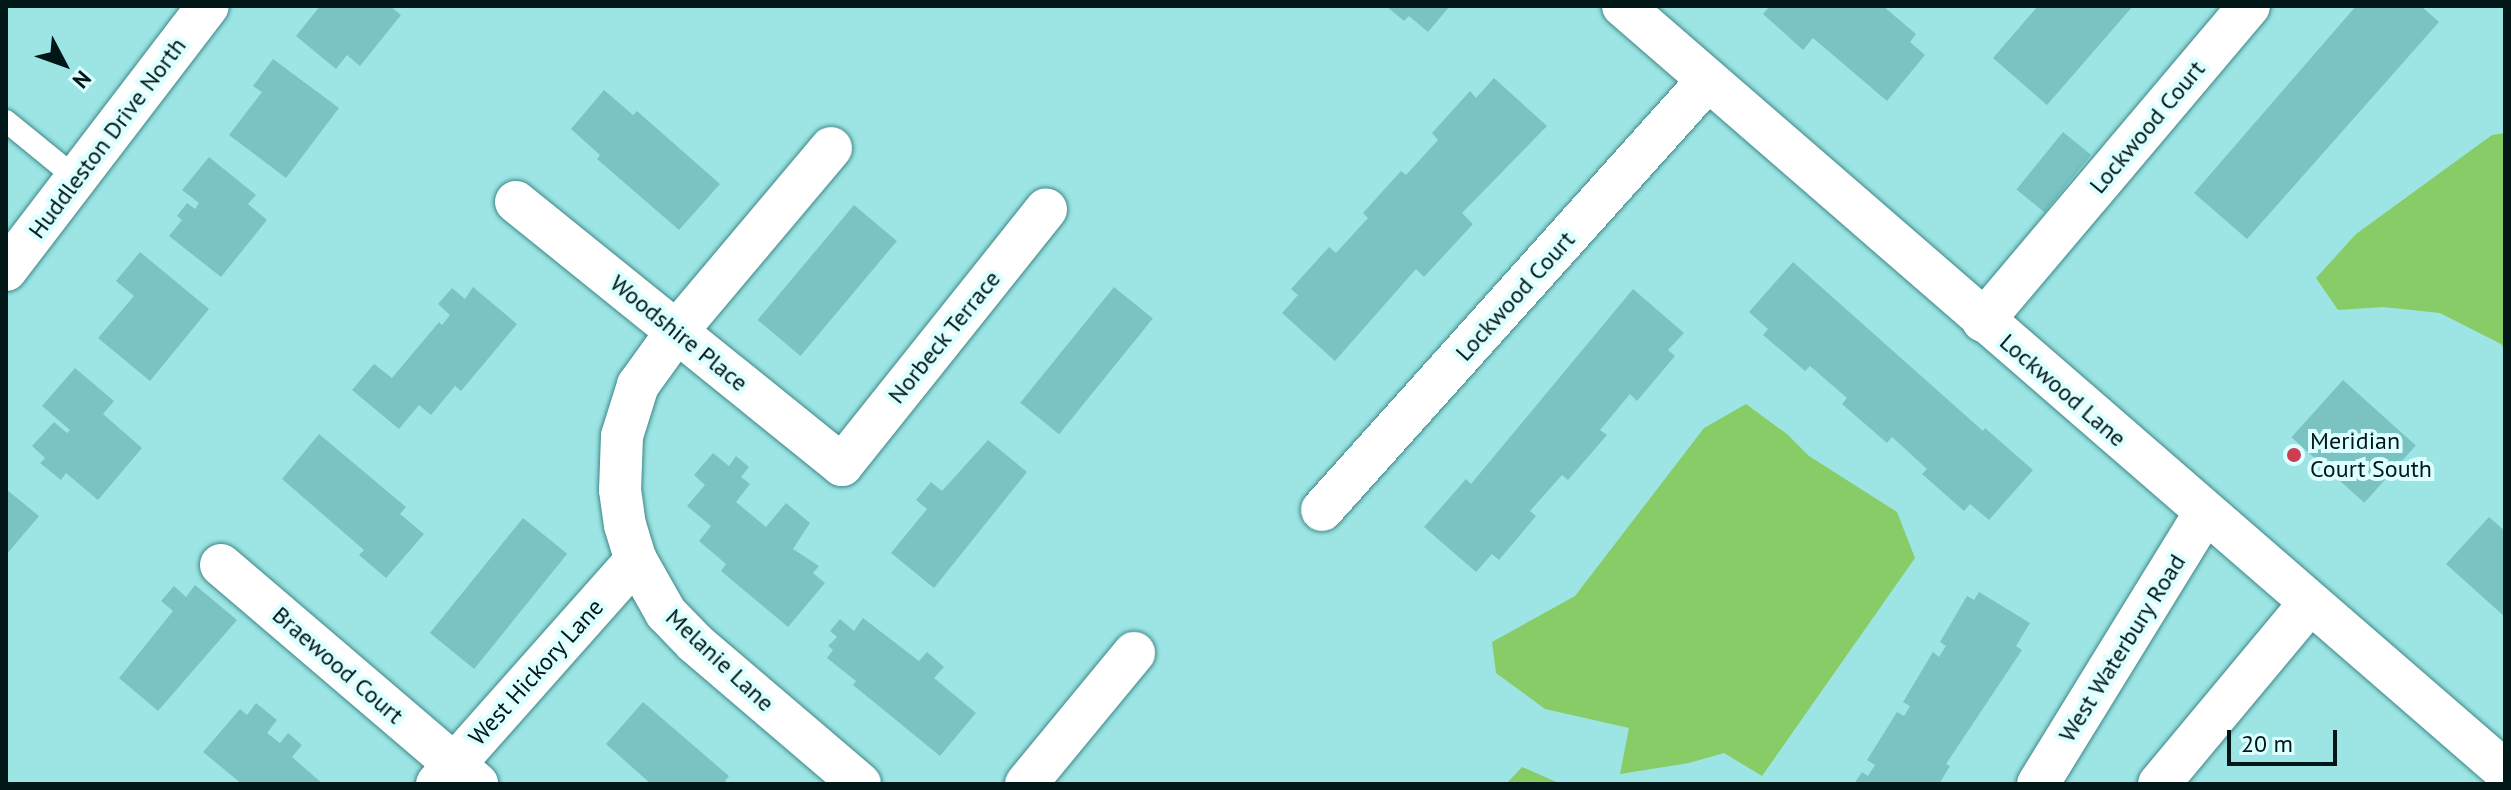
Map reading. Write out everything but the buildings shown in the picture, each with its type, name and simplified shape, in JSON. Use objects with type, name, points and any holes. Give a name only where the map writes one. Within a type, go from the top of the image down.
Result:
[{"type":"street","name":"Huddleston Drive North","points":[[6,270],[208,6]]},
{"type":"street","name":"Lockwood Lane","points":[[1623,6],[2505,771]]},
{"type":"street","name":"Lockwood Court","points":[[1983,321],[2249,6]]},
{"type":"street","name":"Lockwood Court","points":[[1322,510],[1707,81]]},
{"type":"street","points":[[677,331],[831,148]]},
{"type":"street","name":"Woodshire Place","points":[[516,202],[842,465]]},
{"type":"street","name":"Norbeck Terrace","points":[[842,465],[1046,209]]},
{"type":"street","name":"Melanie Lane","points":[[677,331],[638,385],[622,436],[620,490],[625,525],[636,560],[659,604],[681,630],[860,784]]},
{"type":"street","name":"West Waterbury Road","points":[[2038,784],[2205,513]]},
{"type":"street","name":"West Hickory Lane","points":[[456,778],[636,560]]},
{"type":"street","name":"Braewood Court","points":[[221,565],[456,778]]},
{"type":"street","points":[[2159,784],[2309,604]]},
{"type":"street","points":[[1026,784],[1134,653]]},
{"type":"lane","points":[[6,121],[76,178]]},
{"type":"shaded area","points":[[2505,133],[2505,350],[2501,344],[2440,313],[2383,307],[2338,310],[2316,278],[2356,234],[2492,135]]},
{"type":"shaded area","points":[[1746,404],[1787,434],[1809,456],[1897,512],[1915,558],[1762,776],[1724,753],[1689,763],[1620,774],[1629,728],[1545,709],[1496,673],[1492,642],[1575,596],[1704,428]]},
{"type":"shaded area","points":[[1522,767],[1561,784],[1506,784]]},
{"type":"place","name":"Meridian Court South","points":[[2294,455]]}]
